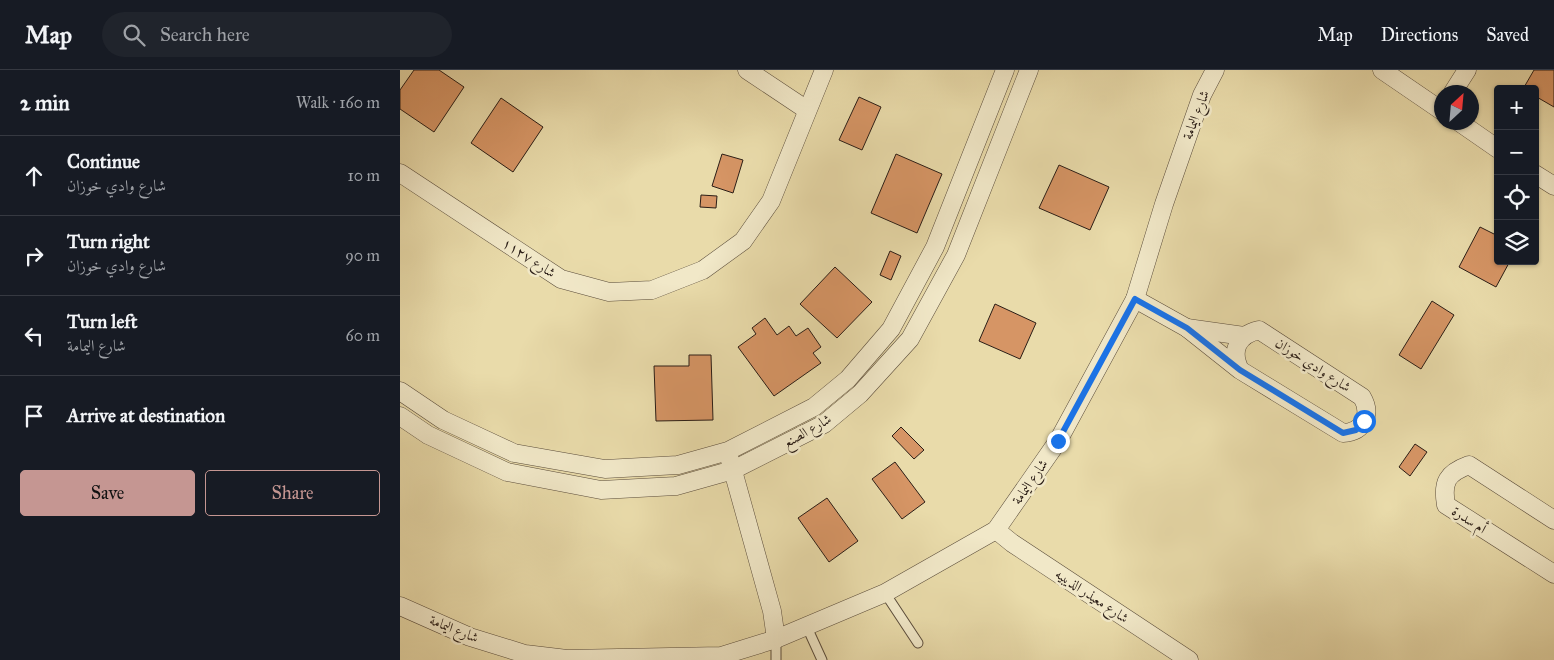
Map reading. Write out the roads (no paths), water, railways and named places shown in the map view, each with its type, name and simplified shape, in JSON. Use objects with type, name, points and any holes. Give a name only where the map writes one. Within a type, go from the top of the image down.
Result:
[{"type":"street","points":[[747,70],[807,110]]},
{"type":"street","name":"شارع ١١٢٧","points":[[400,173],[561,279],[609,292],[652,290],[704,270],[743,241],[771,201],[824,70]]},
{"type":"street","name":"شارع الصنع","points":[[400,391],[442,420],[514,453],[604,469],[678,465],[728,451],[814,407],[848,379],[891,328],[935,248],[1005,70]]},
{"type":"street","name":"شارع الصنع","points":[[400,416],[428,435],[507,472],[601,490],[676,486],[732,470],[824,424],[860,394],[910,340],[956,255],[1029,70]]},
{"type":"street","name":"شارع اليمامة","points":[[400,606],[470,637],[523,657],[721,656],[776,639],[885,593],[996,530],[1058,441],[1135,299],[1164,204],[1202,95],[1215,70]]},
{"type":"street","points":[[1382,70],[1434,105]]},
{"type":"street","points":[[1457,85],[1467,70]]},
{"type":"street","points":[[1471,130],[1494,146]]},
{"type":"street","points":[[1537,175],[1554,186]]},
{"type":"street","name":"شارع وادي خوزان","points":[[1135,299],[1187,328],[1240,370],[1343,433],[1356,430],[1364,421],[1367,409],[1362,397],[1259,330],[1244,336],[1187,328]]},
{"type":"street","points":[[1240,370],[1237,363],[1236,349],[1244,336]]},
{"type":"street","points":[[728,451],[772,611],[776,639]]},
{"type":"street","name":"أم سدرة","points":[[1552,570],[1446,505],[1444,492],[1447,479],[1456,469],[1469,465],[1554,520]]},
{"type":"street","name":"شارع معيذر الذيبيه","points":[[996,530],[1012,543],[1189,660]]},
{"type":"lane","points":[[885,593],[918,643]]},
{"type":"lane","points":[[806,625],[822,660]]},
{"type":"lane","points":[[776,639],[776,660]]}]
